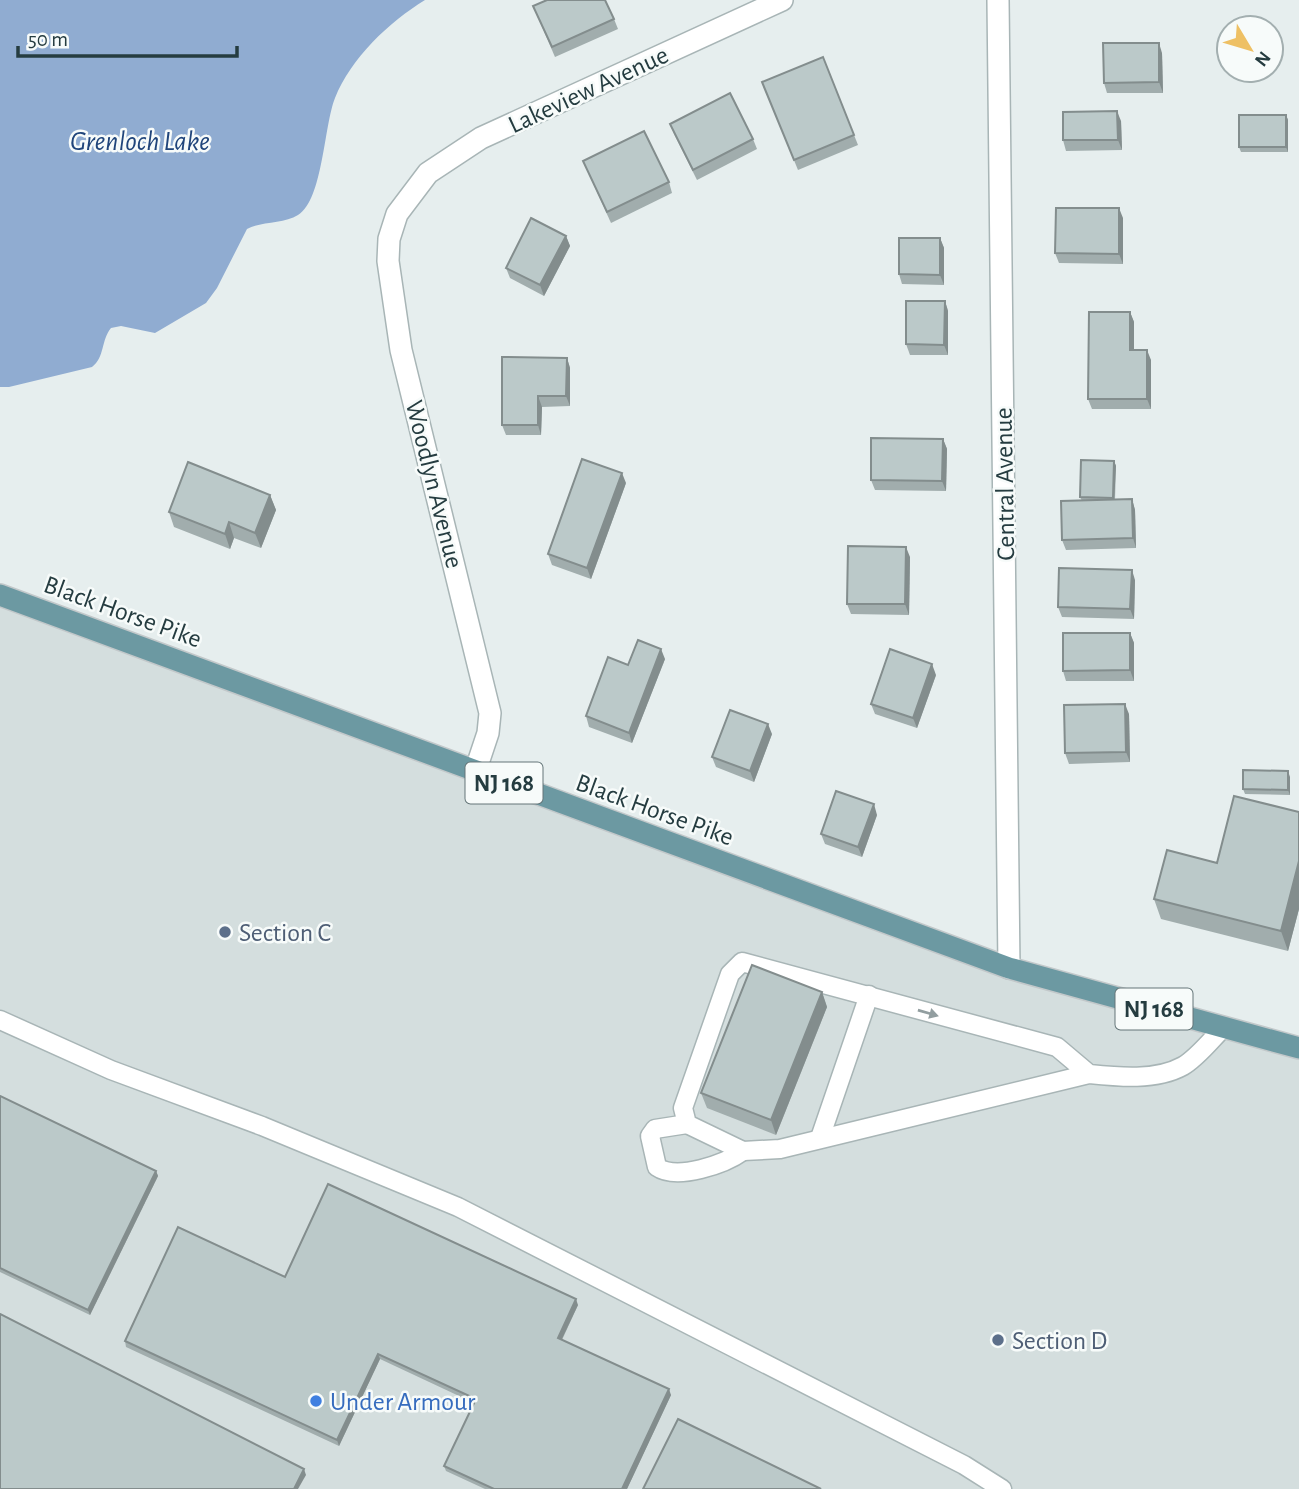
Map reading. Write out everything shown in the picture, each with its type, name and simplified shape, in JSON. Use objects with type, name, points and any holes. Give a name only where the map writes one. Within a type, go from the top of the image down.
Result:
[{"type":"main road","name":"Black Horse Pike","points":[[0,595],[1009,968],[1299,1048]]},
{"type":"street","name":"Lakeview Avenue","points":[[408,197],[428,173],[481,138],[782,0]]},
{"type":"street","name":"Central Avenue","points":[[998,0],[1009,968]]},
{"type":"street","name":"Woodlyn Avenue","points":[[408,197],[397,214],[389,239],[389,281],[401,350],[488,695],[488,733],[475,772]]},
{"type":"lane","points":[[687,1124],[683,1108],[730,974],[742,962],[1057,1047],[1089,1074]]},
{"type":"lane","points":[[820,1138],[865,994]]},
{"type":"lane","points":[[0,1020],[111,1070],[262,1126],[458,1207],[964,1465],[1002,1489]]},
{"type":"lane","points":[[743,1151],[725,1164],[684,1171],[662,1171],[657,1167],[650,1136],[655,1129],[687,1124],[743,1151],[780,1149],[1089,1074],[1117,1077],[1160,1074],[1184,1066],[1223,1028]]},
{"type":"shaded area","points":[[0,595],[781,886],[1299,1048],[1299,1489],[0,1489]]},
{"type":"water","name":"Grenloch Lake","points":[[0,0],[425,0],[372,42],[342,83],[331,110],[318,179],[306,207],[292,218],[247,229],[217,288],[206,303],[155,333],[121,326],[111,328],[99,358],[92,367],[0,387]]},
{"type":"building","points":[[547,0],[605,0],[614,19],[552,47],[533,6]]},
{"type":"building","points":[[1103,43],[1159,43],[1159,82],[1104,83]]},
{"type":"building","points":[[823,57],[854,135],[794,160],[762,82]]},
{"type":"building","points":[[730,93],[753,139],[693,170],[670,124]]},
{"type":"building","points":[[1117,111],[1118,140],[1063,140],[1063,112]]},
{"type":"building","points":[[1239,115],[1286,115],[1286,147],[1239,147]]},
{"type":"building","points":[[644,131],[669,182],[607,212],[583,161]]},
{"type":"building","points":[[1056,208],[1119,208],[1119,254],[1055,253]]},
{"type":"building","points":[[531,218],[566,236],[540,285],[506,268]]},
{"type":"building","points":[[899,238],[940,238],[940,275],[899,274]]},
{"type":"building","points":[[906,301],[945,301],[944,345],[906,344]]},
{"type":"building","points":[[1089,312],[1130,312],[1130,350],[1147,350],[1147,399],[1088,399]]},
{"type":"building","points":[[502,357],[567,358],[566,396],[538,396],[538,425],[502,425]]},
{"type":"building","points":[[871,438],[943,439],[942,481],[871,480]]},
{"type":"building","points":[[582,459],[622,473],[587,568],[548,554]]},
{"type":"building","points":[[1081,460],[1114,461],[1113,498],[1080,497]]},
{"type":"building","points":[[188,462],[270,495],[255,533],[229,522],[225,534],[169,512]]},
{"type":"building","points":[[1132,499],[1133,538],[1062,540],[1061,501]]},
{"type":"building","points":[[848,546],[906,547],[905,604],[847,604]]},
{"type":"building","points":[[1059,568],[1132,570],[1130,609],[1058,607]]},
{"type":"building","points":[[1063,633],[1130,633],[1130,670],[1063,671]]},
{"type":"building","points":[[638,640],[661,649],[629,733],[586,716],[608,657],[628,665]]},
{"type":"building","points":[[890,649],[932,664],[913,718],[871,704]]},
{"type":"building","points":[[1125,704],[1126,752],[1065,753],[1064,705]]},
{"type":"building","points":[[730,710],[768,724],[750,771],[712,757]]},
{"type":"building","points":[[1243,770],[1288,771],[1288,790],[1243,789]]},
{"type":"building","points":[[836,791],[874,804],[858,847],[821,834]]},
{"type":"building","points":[[1234,796],[1299,812],[1299,861],[1281,931],[1154,899],[1167,850],[1217,863]]},
{"type":"building","points":[[752,965],[822,992],[771,1120],[701,1093]]},
{"type":"building","points":[[0,1096],[156,1171],[88,1310],[0,1268]]},
{"type":"building","points":[[328,1184],[576,1299],[558,1338],[669,1389],[622,1489],[494,1489],[444,1466],[476,1399],[378,1354],[337,1440],[125,1341],[178,1227],[285,1277]]},
{"type":"building","points":[[0,1314],[304,1469],[294,1489],[0,1489]]},
{"type":"building","points":[[678,1419],[821,1489],[643,1489]]},
{"type":"place","name":"Section C","points":[[225,932]]},
{"type":"place","name":"Section D","points":[[998,1340]]},
{"type":"place","name":"Under Armour","points":[[316,1401]]}]
